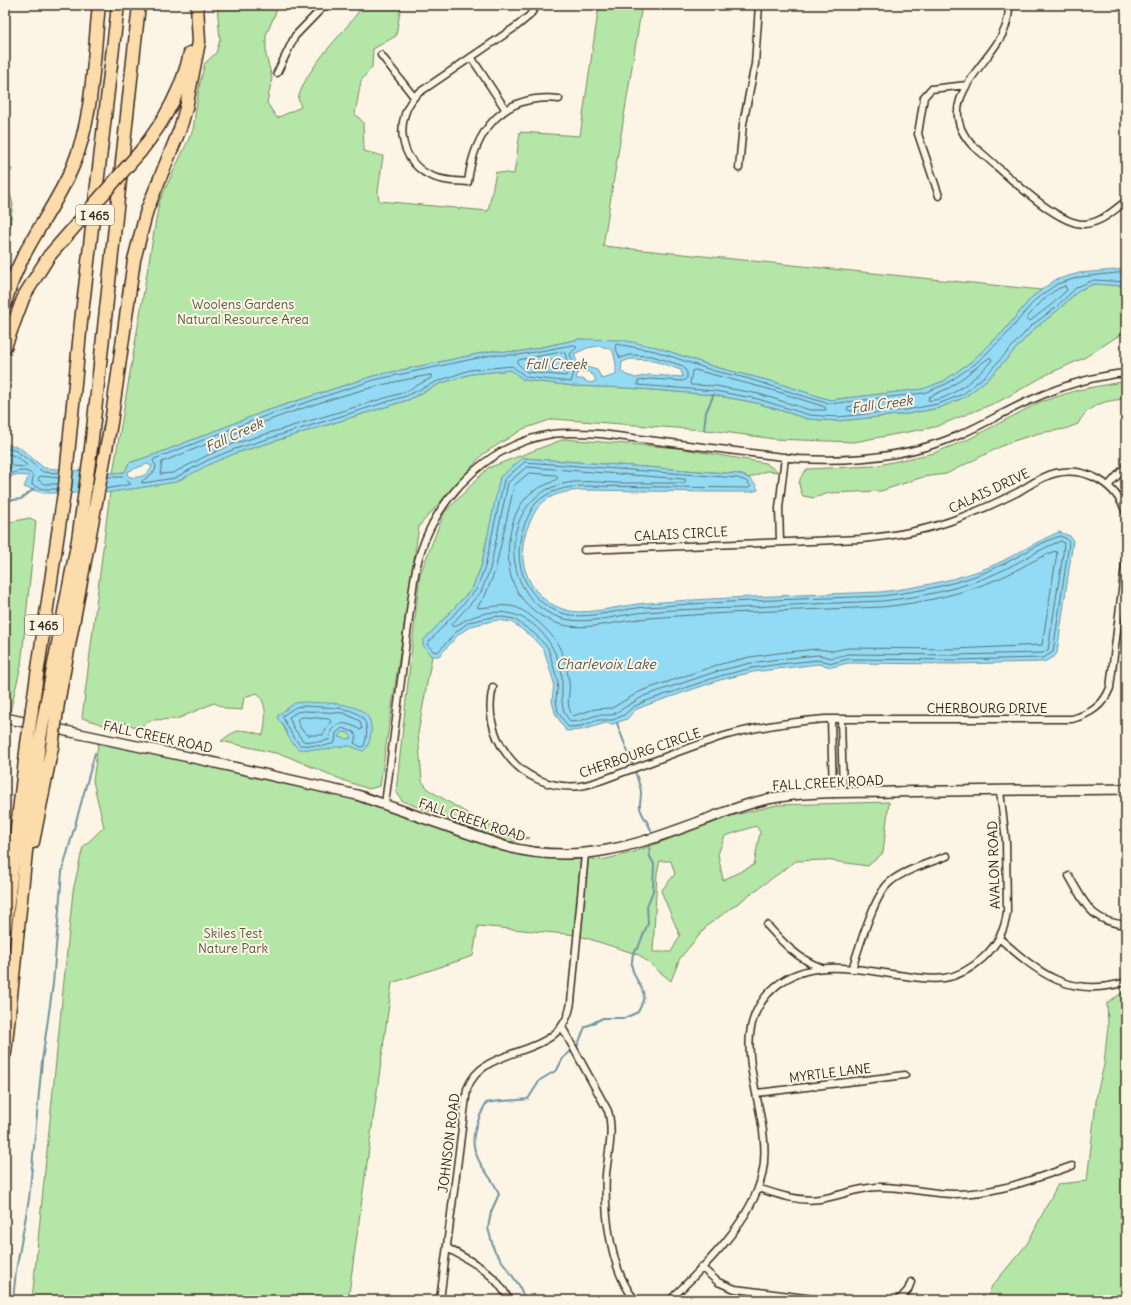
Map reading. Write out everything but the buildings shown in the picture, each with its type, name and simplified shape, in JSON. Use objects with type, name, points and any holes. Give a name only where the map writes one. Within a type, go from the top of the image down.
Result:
[{"type":"highway","points":[[5,304],[22,258],[62,189],[77,155],[86,121],[100,5]]},
{"type":"highway","name":"I 465","points":[[5,928],[26,744],[58,541],[72,424],[81,322],[118,5]]},
{"type":"highway","name":"I 465","points":[[5,1053],[22,896],[28,823],[39,744],[52,702],[84,540],[90,448],[94,423],[139,5]]},
{"type":"highway","points":[[22,896],[52,747],[52,702],[82,582],[84,540],[111,423],[135,253],[146,210],[180,129],[186,108],[199,42],[197,5]]},
{"type":"highway","points":[[5,347],[24,296],[49,256],[140,152],[160,125],[177,95],[188,64],[198,19]]},
{"type":"main road","name":"FALL CREEK ROAD","points":[[5,718],[282,777],[358,795],[519,850],[546,854],[585,854],[626,846],[763,800],[789,796],[842,793],[1126,789]]},
{"type":"street","points":[[277,73],[295,36],[325,5]]},
{"type":"street","points":[[537,5],[522,23],[422,90],[414,97],[406,111],[402,125],[403,141],[408,155],[420,168],[432,176],[468,182],[471,159],[478,142],[492,122],[506,110],[528,100],[543,97],[558,99]]},
{"type":"street","points":[[739,168],[743,124],[755,64],[759,5]]},
{"type":"street","points":[[1009,5],[1007,23],[1001,37],[967,85],[961,101],[959,116],[962,131],[968,141],[1056,215],[1073,223],[1082,224],[1094,222],[1107,215],[1126,201]]},
{"type":"street","points":[[381,55],[414,97]]},
{"type":"street","points":[[471,57],[506,110]]},
{"type":"street","points":[[939,196],[918,137],[924,97],[931,89],[967,85]]},
{"type":"street","points":[[385,804],[414,580],[419,557],[430,529],[441,508],[477,468],[497,455],[519,444],[538,437],[566,433],[601,434],[785,457],[824,460],[851,460],[908,452],[939,443],[969,431],[1026,402],[1052,391],[1097,378],[1126,374]]},
{"type":"street","points":[[780,541],[778,508],[785,457]]},
{"type":"street","points":[[1126,466],[1108,486],[1118,497],[1126,513]]},
{"type":"street","name":"CALAIS DRIVE","points":[[780,541],[868,538],[924,529],[976,512],[1044,477],[1059,472],[1073,472],[1089,475],[1108,486]]},
{"type":"street","name":"CALAIS CIRCLE","points":[[584,550],[780,541]]},
{"type":"street","name":"CHERBOURG DRIVE","points":[[836,719],[1072,719],[1090,712],[1100,705],[1108,693],[1112,674],[1126,557]]},
{"type":"street","name":"CHERBOURG CIRCLE","points":[[493,687],[490,710],[496,736],[512,761],[534,778],[553,784],[580,786],[644,766],[716,739],[755,728],[805,720],[836,719]]},
{"type":"street","points":[[836,719],[842,793]]},
{"type":"street","points":[[833,794],[836,719]]},
{"type":"street","name":"AVALON ROAD","points":[[822,968],[852,969],[926,979],[945,978],[958,974],[977,963],[988,954],[999,938],[1006,918],[1008,880],[1006,842],[1000,791]]},
{"type":"street","name":"JOHNSON ROAD","points":[[440,1300],[466,1094],[469,1083],[474,1075],[484,1067],[544,1042],[554,1036],[562,1027],[570,1005],[585,854]]},
{"type":"street","points":[[852,969],[873,909],[884,888],[898,876],[947,856]]},
{"type":"street","points":[[1069,876],[1093,914],[1105,922],[1126,925]]},
{"type":"street","points":[[767,925],[784,944],[798,956],[822,968]]},
{"type":"street","points":[[999,938],[1035,969],[1060,982],[1092,987],[1113,986],[1126,982]]},
{"type":"street","points":[[670,1300],[701,1268],[741,1222],[758,1188],[764,1168],[765,1143],[748,1043],[751,1026],[757,1009],[767,995],[783,981],[802,972],[822,968]]},
{"type":"street","points":[[562,1027],[608,1111],[610,1127],[606,1193],[608,1219],[620,1273],[635,1300]]},
{"type":"street","name":"MYRTLE LANE","points":[[756,1093],[905,1075]]},
{"type":"street","points":[[758,1188],[789,1198],[804,1200],[819,1199],[859,1189],[878,1187],[942,1193],[972,1193],[1022,1184],[1072,1166]]},
{"type":"street","points":[[447,1248],[488,1271],[500,1284],[509,1300]]},
{"type":"street","points":[[701,1268],[718,1282],[735,1289],[821,1300]]},
{"type":"street","points":[[899,1300],[908,1290],[911,1282]]},
{"type":"green space","name":"Woolens Gardens Natural Resource Area","points":[[217,5],[278,7],[266,35],[266,55],[272,78],[267,103],[277,118],[301,107],[298,98],[310,72],[363,5],[401,5],[396,36],[373,49],[372,67],[361,81],[355,114],[363,122],[364,151],[383,156],[378,192],[379,201],[488,211],[496,172],[514,174],[520,132],[580,136],[599,5],[642,5],[603,246],[1042,290],[1032,297],[1003,332],[972,361],[944,381],[924,389],[830,400],[774,382],[715,367],[656,347],[580,339],[518,352],[492,351],[373,376],[263,412],[159,453],[129,463],[125,472],[113,473],[159,202],[193,130],[199,87],[205,63],[216,53],[220,40]]},
{"type":"green space","points":[[5,167],[12,169],[6,181],[13,204],[5,259]]},
{"type":"green space","points":[[1094,284],[1126,286],[1126,331],[1084,358],[1048,374],[1000,401],[935,427],[854,442],[774,439],[717,431],[553,419],[523,429],[483,454],[419,526],[380,786],[369,789],[345,781],[284,755],[221,741],[232,733],[241,730],[251,731],[263,735],[265,724],[265,707],[261,697],[257,693],[244,697],[242,710],[227,709],[214,703],[177,719],[152,720],[138,728],[125,723],[107,726],[82,718],[110,492],[151,486],[236,453],[408,400],[439,384],[471,374],[511,370],[524,380],[574,386],[628,388],[714,395],[757,403],[808,419],[838,421],[907,414],[939,408],[965,397],[990,377],[1034,329],[1057,311],[1079,290]]},
{"type":"green space","points":[[1126,381],[1126,399],[1104,402],[1092,408],[1086,412],[1078,424],[1065,429],[1039,433],[1010,442],[946,474],[923,477],[881,491],[829,493],[814,498],[803,496],[799,485],[800,479],[807,469],[874,466],[934,453],[969,439],[1040,402],[1078,390]]},
{"type":"green space","points":[[564,439],[678,448],[765,463],[779,472],[766,471],[749,478],[739,474],[523,458],[487,538],[481,567],[472,589],[423,641],[432,656],[418,733],[422,781],[429,790],[475,818],[503,832],[530,838],[509,842],[402,801],[396,791],[420,574],[444,513],[488,468]]},
{"type":"green space","points":[[30,518],[36,521],[21,666],[6,728],[9,734],[5,737],[5,523]]},
{"type":"green space","name":"Skiles Test Nature Park","points":[[99,737],[385,804],[537,853],[592,854],[591,859],[602,860],[634,852],[731,816],[777,805],[889,802],[883,853],[868,866],[825,860],[796,861],[708,925],[680,958],[671,981],[639,955],[577,935],[478,926],[473,956],[392,983],[348,1300],[32,1300],[73,891],[83,847],[104,827],[93,781]],"holes":[[[756,826],[760,832],[754,865],[723,880],[718,854],[725,836]],[[660,861],[671,861],[675,874],[661,891],[680,936],[671,952],[653,952],[657,873]]]},
{"type":"green space","points":[[1126,990],[1126,1300],[986,1300],[992,1286],[1027,1244],[1058,1184],[1087,1181],[1097,1093],[1104,1065],[1108,1025],[1107,1003]]},
{"type":"water","name":"Fall Creek","points":[[1126,269],[1126,286],[1094,284],[1079,290],[1057,311],[1034,329],[990,377],[965,397],[939,408],[907,414],[838,421],[808,419],[757,403],[714,395],[628,388],[574,386],[524,380],[511,370],[471,374],[439,384],[408,400],[236,453],[210,464],[176,482],[105,493],[43,493],[24,487],[29,476],[14,475],[5,481],[5,444],[19,447],[44,468],[113,473],[125,472],[129,463],[159,453],[263,412],[373,376],[492,351],[518,352],[580,339],[622,340],[656,347],[715,367],[774,382],[830,400],[923,389],[944,381],[972,361],[1003,332],[1032,297],[1055,280],[1079,273]],"holes":[[[599,346],[613,351],[616,364],[616,375],[602,379],[597,370],[578,365],[574,354],[587,348]],[[630,359],[652,360],[681,370],[683,377],[649,375],[636,378],[626,375],[621,371],[622,362]],[[587,371],[594,376],[596,381],[590,383],[582,379],[576,379],[578,372]],[[147,464],[152,466],[149,472],[139,477],[128,476],[127,474],[129,471]]]},
{"type":"water","name":"Charlevoix Lake","points":[[523,458],[739,474],[753,481],[758,490],[750,492],[709,492],[582,490],[565,492],[549,498],[538,507],[532,517],[524,538],[523,552],[524,565],[528,578],[544,599],[556,606],[570,611],[588,612],[639,604],[677,601],[881,592],[896,590],[967,575],[994,565],[1059,532],[1070,536],[1073,541],[1057,653],[1054,657],[1044,662],[955,664],[848,663],[832,667],[818,664],[753,672],[720,680],[647,705],[635,710],[627,719],[613,724],[606,723],[582,730],[566,731],[555,713],[552,701],[554,683],[544,650],[532,637],[512,622],[497,620],[471,626],[459,634],[439,656],[431,656],[423,645],[423,641],[472,589],[481,567],[500,477]]},
{"type":"water","points":[[306,702],[347,705],[357,709],[365,714],[370,721],[371,732],[367,747],[363,751],[350,746],[336,747],[325,750],[298,749],[289,738],[282,723],[278,719],[278,715],[295,703]],"holes":[[[342,732],[349,733],[352,738],[348,739],[339,737]]]},
{"type":"waterway","points":[[704,430],[706,412],[714,394]]},
{"type":"waterway","points":[[5,501],[21,499],[34,489]]},
{"type":"waterway","points":[[617,723],[641,790],[640,808],[651,830]]},
{"type":"waterway","points":[[13,1300],[16,1271],[29,1199],[42,1061],[53,984],[62,872],[95,753]]},
{"type":"waterway","points":[[577,1047],[585,1027],[603,1018],[625,1018],[638,1012],[642,1004],[644,994],[632,969],[632,964],[633,952],[638,948],[648,923],[647,906],[653,891],[654,864],[650,857],[649,845]]},
{"type":"waterway","points":[[525,1300],[519,1285],[494,1250],[488,1228],[491,1212],[499,1194],[477,1156],[474,1148],[475,1132],[477,1123],[486,1103],[528,1099],[540,1080],[557,1070],[563,1058],[571,1051]]}]
